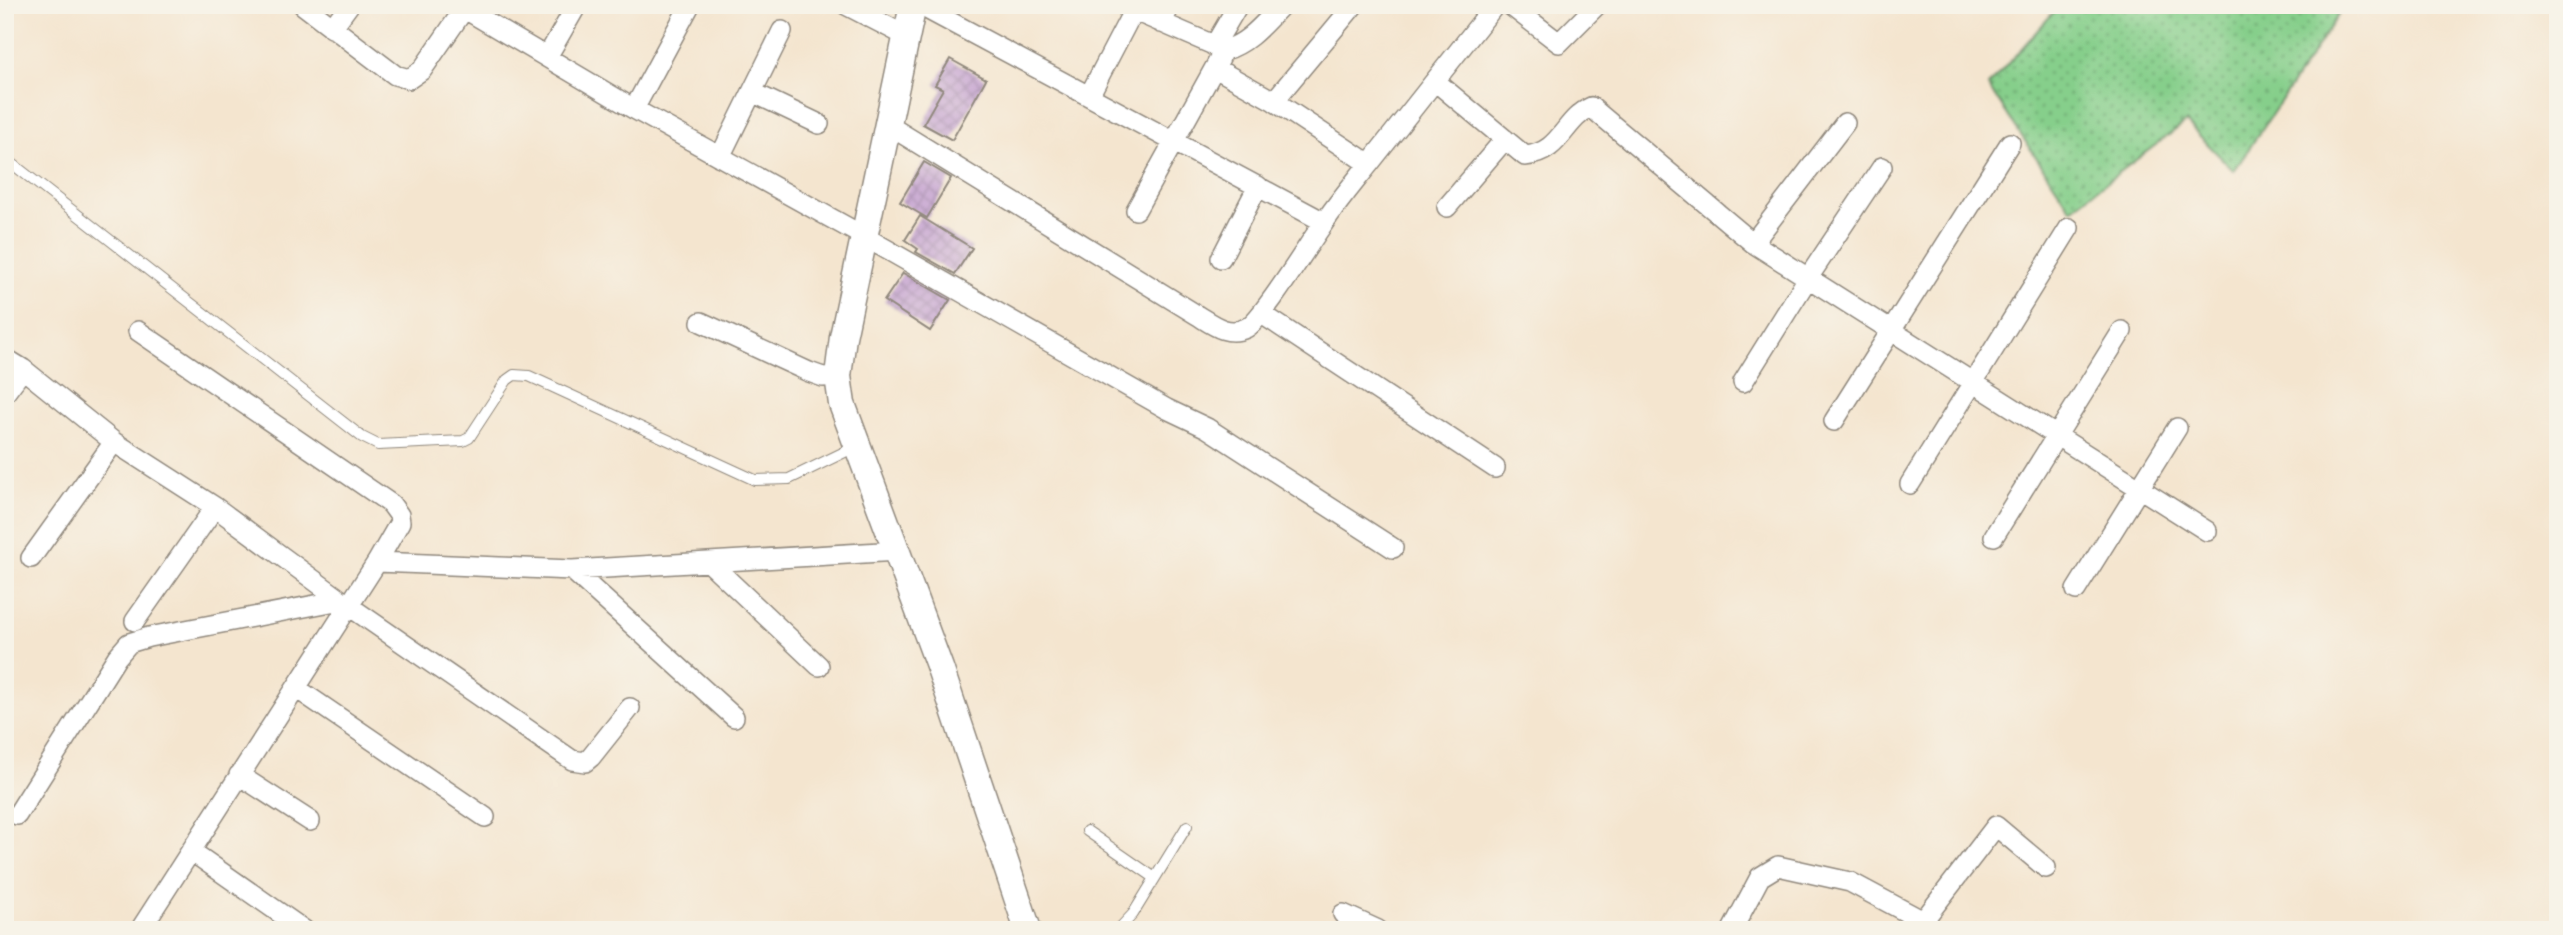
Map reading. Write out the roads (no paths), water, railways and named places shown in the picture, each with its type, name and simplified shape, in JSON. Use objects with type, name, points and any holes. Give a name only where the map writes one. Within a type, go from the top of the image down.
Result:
[{"type":"main road","points":[[913,5],[843,337],[838,376],[842,404],[898,551],[1028,930]]},
{"type":"street","points":[[303,5],[395,75],[409,79],[422,70],[466,7],[634,109],[1167,409],[1207,428],[1393,548]]},
{"type":"street","points":[[332,28],[349,5]]},
{"type":"street","points":[[547,57],[577,5]]},
{"type":"street","points":[[634,109],[690,5]]},
{"type":"street","points":[[846,5],[906,36]]},
{"type":"street","points":[[919,5],[1324,222]]},
{"type":"street","points":[[1161,23],[1171,5]]},
{"type":"street","points":[[1136,210],[1215,68],[1219,48],[1238,5]]},
{"type":"street","points":[[1088,96],[1128,21],[1137,12],[1219,48],[1239,46],[1282,5]]},
{"type":"street","points":[[1275,101],[1354,5]]},
{"type":"street","points":[[888,125],[1222,330],[1233,332],[1249,328],[1262,314],[1324,222],[1495,5]]},
{"type":"street","points":[[1510,5],[1559,43],[1597,5]]},
{"type":"street","points":[[720,157],[782,31]]},
{"type":"street","points":[[1215,68],[1275,101],[1369,164]]},
{"type":"street","points":[[1435,81],[1525,156],[1540,155],[1554,144],[1580,112],[1591,107],[1753,243],[2207,531]]},
{"type":"street","points":[[752,92],[819,124]]},
{"type":"street","points":[[1753,243],[1845,124]]},
{"type":"street","points":[[1447,206],[1505,139]]},
{"type":"street","points":[[1834,421],[2010,143]]},
{"type":"street","points":[[1743,382],[1882,167]]},
{"type":"street","points":[[1221,258],[1258,186]]},
{"type":"street","points":[[1910,484],[2069,228]]},
{"type":"street","points":[[1262,314],[1495,468]]},
{"type":"street","points":[[701,322],[816,375],[838,376]]},
{"type":"street","points":[[138,331],[396,509],[400,522],[377,562],[345,603],[296,688],[191,851],[146,928]]},
{"type":"street","points":[[1994,536],[2122,331]]},
{"type":"street","points":[[5,358],[23,369],[114,442],[215,507],[345,603],[572,760],[585,762],[591,757],[630,708]]},
{"type":"street","points":[[5,393],[23,369]]},
{"type":"street","points":[[2076,590],[2177,428]]},
{"type":"street","points":[[31,558],[114,442]]},
{"type":"street","points":[[135,621],[215,507]]},
{"type":"street","points":[[377,562],[572,570],[898,551]]},
{"type":"street","points":[[710,563],[819,666]]},
{"type":"street","points":[[572,570],[734,718]]},
{"type":"street","points":[[17,815],[117,657],[129,643],[149,636],[345,603]]},
{"type":"street","points":[[296,688],[485,817]]},
{"type":"street","points":[[239,775],[310,821]]},
{"type":"street","points":[[1732,930],[1759,877],[1778,866],[1850,882],[1923,920],[1996,826],[2046,868]]},
{"type":"street","points":[[191,851],[304,930]]},
{"type":"street","points":[[1343,914],[1378,930]]},
{"type":"lane","points":[[5,158],[362,438],[378,445],[463,441],[469,438],[507,380],[520,374],[755,480],[789,479],[857,446]]},
{"type":"lane","points":[[1118,930],[1133,914],[1187,826]]},
{"type":"lane","points":[[1087,831],[1155,878]]}]
